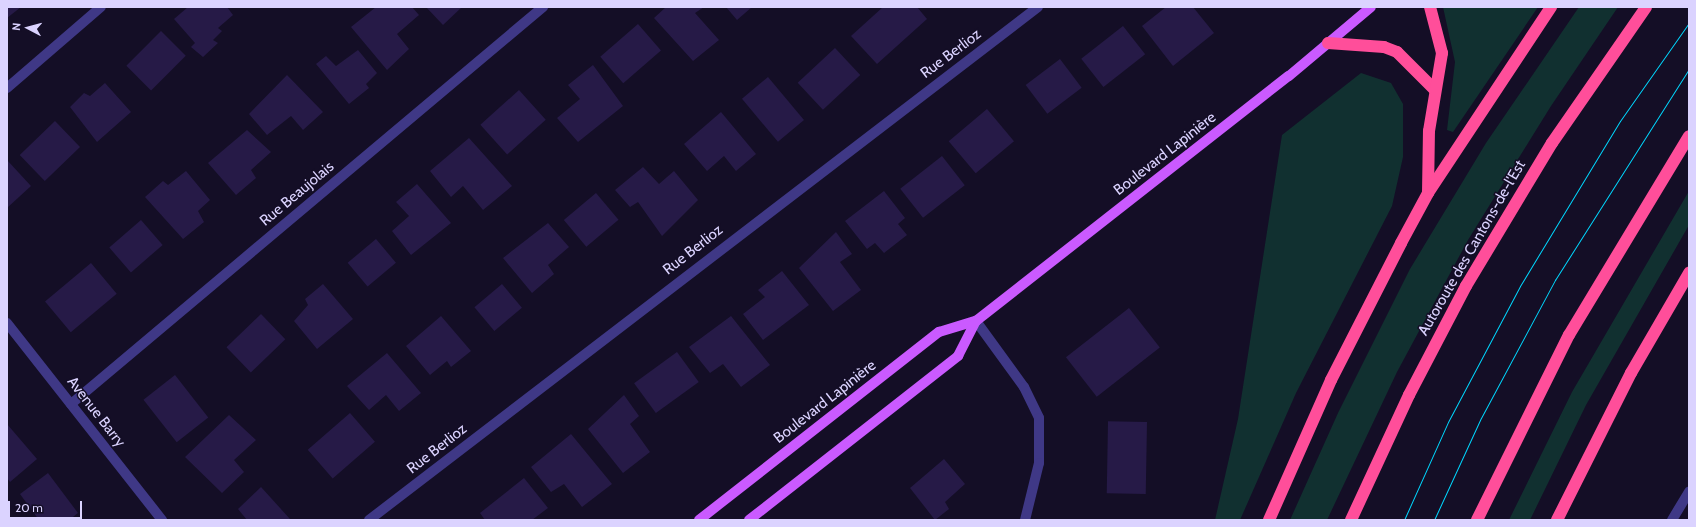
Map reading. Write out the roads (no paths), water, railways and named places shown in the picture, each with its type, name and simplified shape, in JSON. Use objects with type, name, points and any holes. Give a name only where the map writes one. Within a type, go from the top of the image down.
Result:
[{"type":"highway","points":[[1428,193],[1434,89],[1442,53],[1430,7]]},
{"type":"highway","points":[[1269,520],[1352,336],[1428,193],[1552,7]]},
{"type":"highway","name":"Autoroute des Cantons-de-l'Est","points":[[1351,520],[1409,395],[1470,280],[1552,143],[1646,7]]},
{"type":"highway","points":[[1328,43],[1384,47],[1397,52],[1434,89]]},
{"type":"highway","points":[[1478,520],[1568,335],[1632,224],[1689,136]]},
{"type":"highway","points":[[1557,520],[1631,373],[1689,273]]},
{"type":"main road","name":"Boulevard Lapinière","points":[[699,520],[939,332],[976,321],[1328,43],[1371,7]]},
{"type":"main road","name":"Boulevard Lapinière","points":[[749,520],[958,356],[976,321]]},
{"type":"street","points":[[7,88],[101,7]]},
{"type":"street","name":"Rue Beaujolais","points":[[70,404],[543,7]]},
{"type":"street","name":"Rue Berlioz","points":[[369,520],[1038,7]]},
{"type":"street","points":[[976,321],[1024,387],[1039,418],[1038,463],[1025,520]]},
{"type":"street","name":"Avenue Barry","points":[[7,323],[162,520]]},
{"type":"street","points":[[1672,520],[1689,492]]},
{"type":"tram line","points":[[1404,520],[1448,422],[1520,286],[1620,121],[1689,23]]},
{"type":"tram line","points":[[1434,520],[1481,418],[1555,280],[1689,69]]}]
